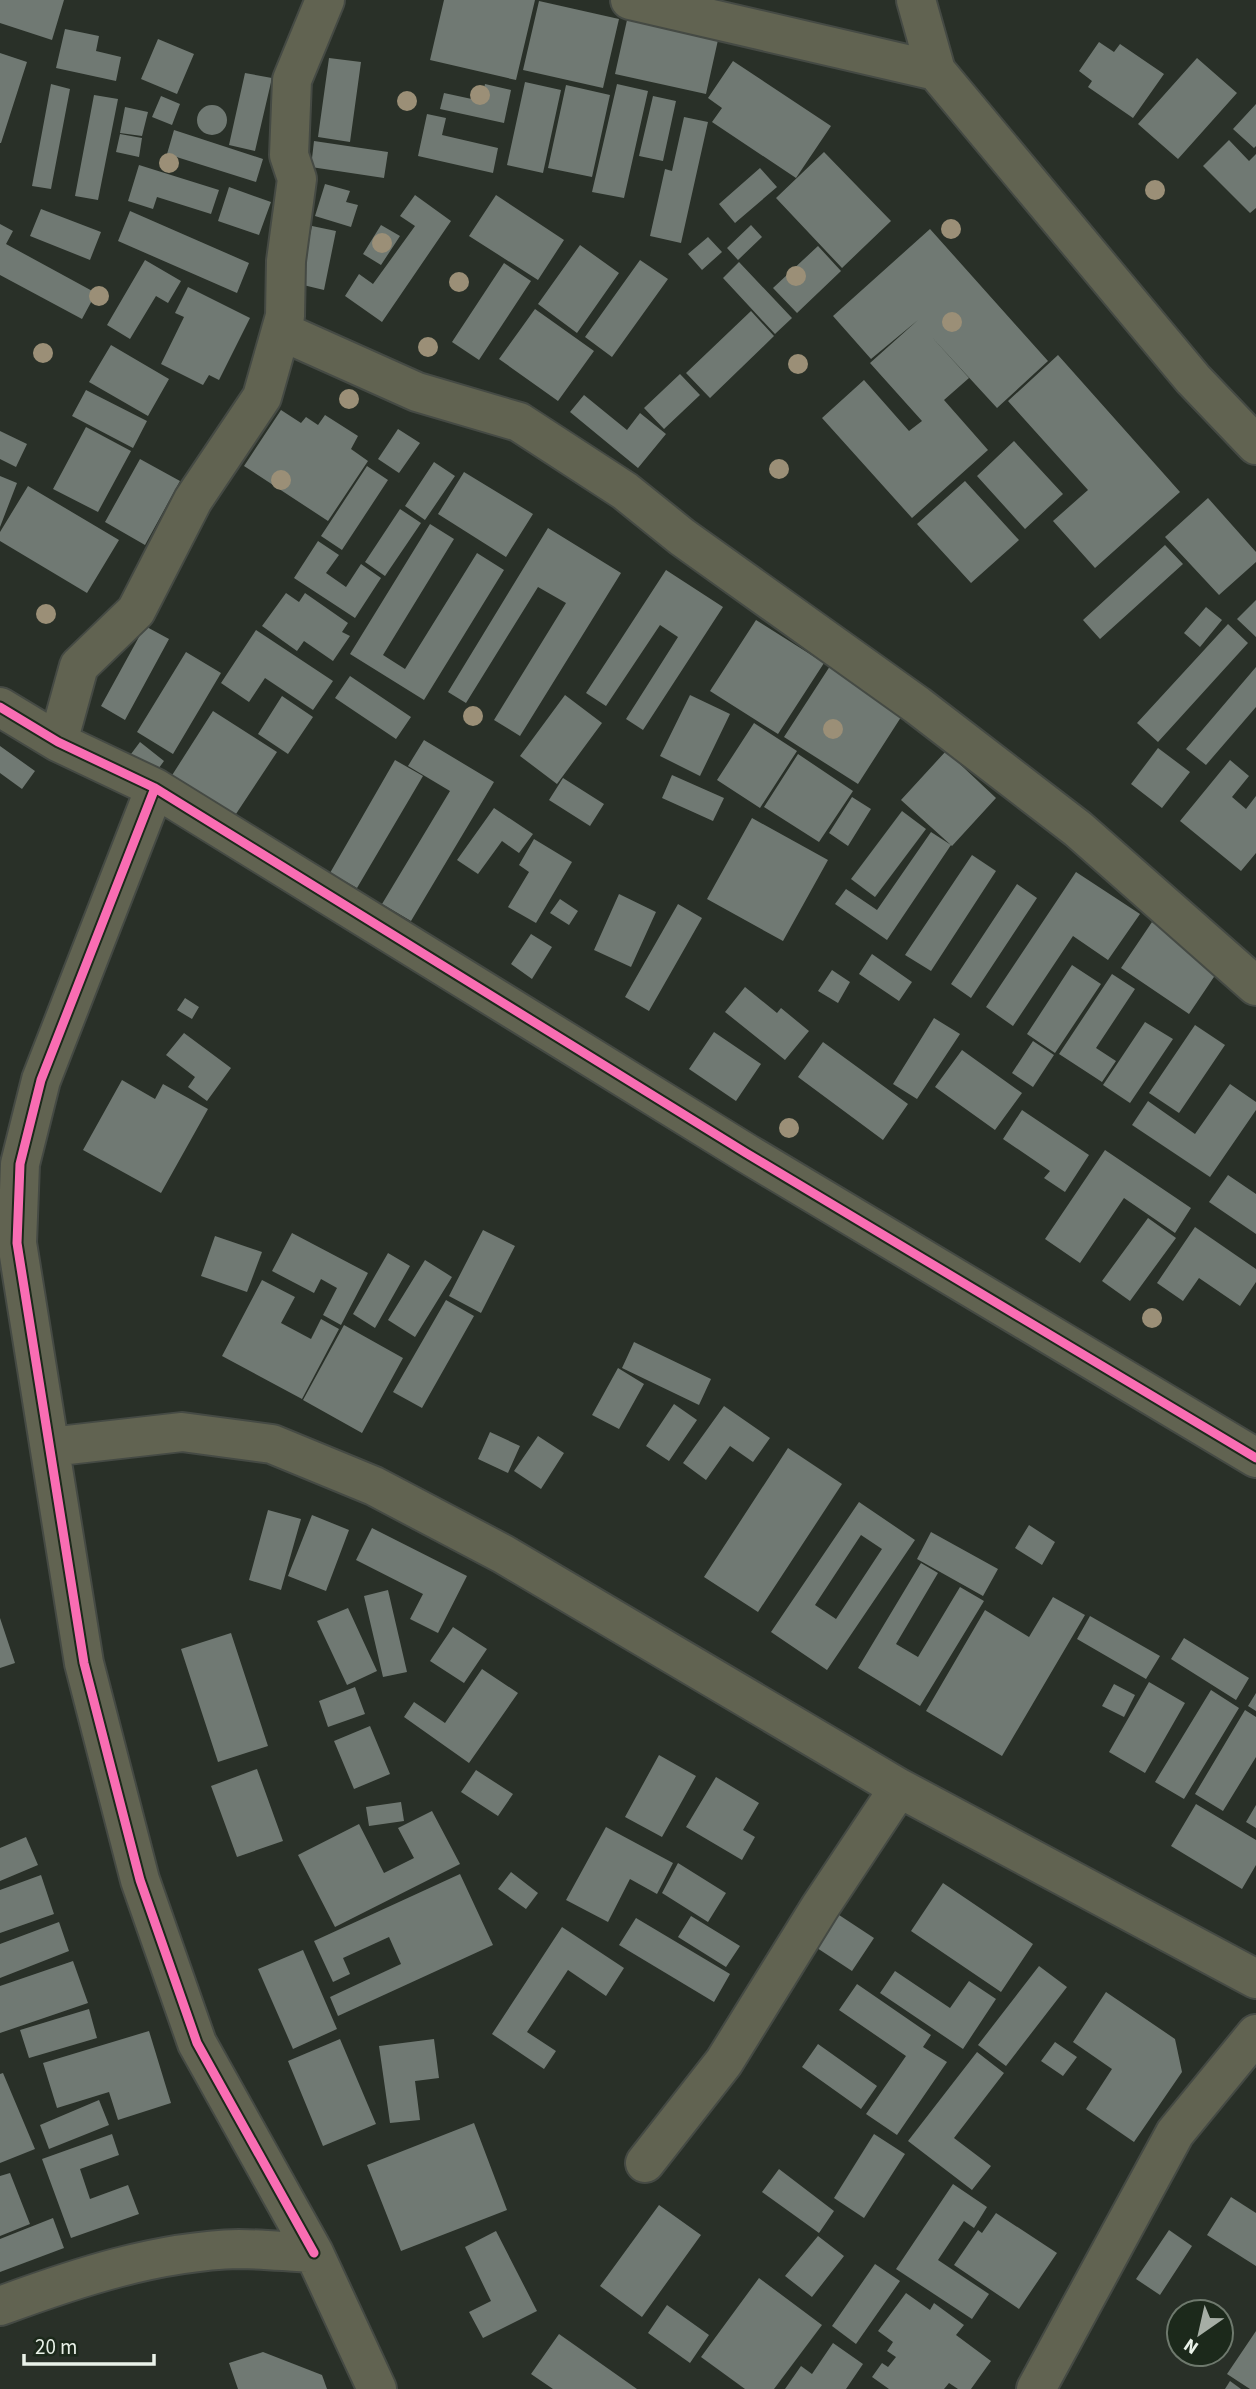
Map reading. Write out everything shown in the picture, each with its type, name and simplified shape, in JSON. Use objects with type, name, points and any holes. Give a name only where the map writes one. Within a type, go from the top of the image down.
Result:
[{"type":"street","points":[[58,741],[79,666],[136,611],[192,500],[262,397],[282,332],[286,261],[297,178],[289,155],[292,80],[325,0]]},
{"type":"street","points":[[630,0],[936,71]]},
{"type":"street","points":[[916,0],[936,71],[1193,379],[1256,445]]},
{"type":"street","points":[[282,332],[417,392],[519,422],[625,491],[682,537],[917,705],[1067,821],[1256,986]]},
{"type":"street","points":[[0,706],[58,741],[155,788],[734,1146],[1256,1458]]},
{"type":"street","points":[[155,788],[41,1080],[20,1164],[18,1243],[84,1663],[140,1880],[197,2043],[314,2253],[377,2389]]},
{"type":"street","points":[[50,1447],[182,1432],[272,1444],[374,1486],[503,1554],[899,1788],[1256,1979]]},
{"type":"street","points":[[645,2163],[724,2062],[820,1907],[899,1788]]},
{"type":"street","points":[[1036,2389],[1175,2133],[1256,2034]]},
{"type":"street","points":[[0,2306],[75,2278],[186,2254],[239,2249],[314,2253]]},
{"type":"building","points":[[0,0],[64,0],[52,40],[0,23]]},
{"type":"building","points":[[444,0],[535,0],[516,80],[430,60]]},
{"type":"building","points":[[539,1],[619,19],[603,88],[523,70]]},
{"type":"building","points":[[627,20],[718,40],[706,94],[615,74]]},
{"type":"building","points":[[65,29],[99,36],[96,51],[121,57],[116,81],[56,68]]},
{"type":"building","points":[[158,39],[194,54],[177,94],[141,79]]},
{"type":"building","points":[[1099,42],[1114,52],[1120,44],[1164,74],[1133,118],[1088,87],[1092,81],[1079,71]]},
{"type":"building","points":[[0,53],[27,62],[1,143],[0,143]]},
{"type":"building","points":[[329,58],[361,62],[350,142],[318,137]]},
{"type":"building","points":[[1197,58],[1237,93],[1178,159],[1138,124]]},
{"type":"building","points":[[733,61],[831,126],[796,178],[712,122],[722,108],[708,98]]},
{"type":"building","points":[[245,73],[272,78],[255,151],[229,145]]},
{"type":"building","points":[[525,82],[561,90],[543,173],[507,165]]},
{"type":"building","points":[[51,84],[70,89],[51,189],[32,186]]},
{"type":"building","points":[[485,84],[511,90],[504,123],[440,109],[444,93],[481,101]]},
{"type":"building","points":[[617,84],[648,91],[624,198],[592,192]]},
{"type":"building","points":[[566,85],[610,95],[592,177],[548,168]]},
{"type":"building","points":[[94,95],[118,99],[98,200],[75,196]]},
{"type":"building","points":[[161,96],[180,104],[172,125],[152,117]]},
{"type":"building","points":[[653,96],[676,101],[663,161],[639,156]]},
{"type":"building","points":[[1256,104],[1256,146],[1254,148],[1233,129]]},
{"type":"building","points":[[212,105],[223,109],[227,120],[223,131],[212,135],[201,131],[197,120],[201,109]]},
{"type":"building","points":[[125,107],[148,112],[142,136],[120,133]]},
{"type":"building","points":[[427,114],[446,118],[442,135],[498,148],[493,173],[418,156]]},
{"type":"building","points":[[684,117],[708,122],[681,243],[650,236],[665,169],[672,171]]},
{"type":"building","points":[[174,130],[263,159],[256,182],[167,154]]},
{"type":"building","points":[[120,134],[142,138],[139,157],[116,152]]},
{"type":"building","points":[[1229,140],[1249,161],[1256,154],[1256,208],[1250,213],[1203,166]]},
{"type":"building","points":[[314,141],[388,152],[384,178],[311,167]]},
{"type":"building","points":[[824,152],[891,221],[842,268],[776,198]]},
{"type":"building","points":[[139,165],[219,190],[211,214],[157,197],[153,209],[128,201]]},
{"type":"building","points":[[760,168],[777,187],[735,223],[719,204]]},
{"type":"building","points":[[325,184],[350,191],[346,202],[358,205],[351,227],[315,216]]},
{"type":"building","points":[[229,187],[271,202],[259,235],[218,221]]},
{"type":"building","points":[[415,195],[451,221],[382,322],[345,296],[359,274],[373,284],[415,226],[400,216]]},
{"type":"building","points":[[496,195],[564,240],[538,280],[469,236]]},
{"type":"building","points":[[41,209],[101,232],[90,260],[30,236]]},
{"type":"building","points":[[130,211],[249,263],[237,293],[118,241]]},
{"type":"building","points":[[0,224],[13,231],[6,244],[96,293],[82,319],[0,275]]},
{"type":"building","points":[[381,225],[400,236],[381,265],[363,254]]},
{"type":"building","points":[[751,225],[762,237],[738,260],[727,248]]},
{"type":"building","points":[[312,226],[336,231],[324,290],[299,284]]},
{"type":"building","points":[[930,229],[1048,361],[997,408],[929,334],[969,378],[944,400],[988,450],[912,518],[822,418],[864,380],[909,431],[922,421],[870,363],[918,320],[871,359],[833,316]]},
{"type":"building","points":[[708,237],[722,252],[702,270],[688,254]]},
{"type":"building","points":[[580,245],[619,273],[577,333],[538,304]]},
{"type":"building","points":[[818,246],[841,271],[797,313],[773,288]]},
{"type":"building","points":[[145,260],[181,281],[168,303],[156,296],[130,339],[107,325]]},
{"type":"building","points":[[640,260],[668,279],[612,357],[585,337]]},
{"type":"building","points":[[739,262],[792,318],[775,334],[723,278]]},
{"type":"building","points":[[504,263],[531,281],[479,360],[452,342]]},
{"type":"building","points":[[188,287],[250,318],[219,380],[209,375],[203,385],[161,364],[184,317],[175,313]]},
{"type":"building","points":[[535,309],[594,351],[558,401],[499,359]]},
{"type":"building","points":[[751,311],[774,336],[710,398],[686,373]]},
{"type":"building","points":[[111,345],[169,379],[148,416],[89,382]]},
{"type":"building","points":[[1058,355],[1180,492],[1095,568],[1053,521],[1088,490],[1008,401]]},
{"type":"building","points":[[680,374],[700,395],[664,429],[644,408]]},
{"type":"building","points":[[86,390],[147,421],[133,448],[72,416]]},
{"type":"building","points":[[584,395],[627,430],[640,413],[666,434],[638,468],[570,412]]},
{"type":"building","points":[[281,410],[301,423],[306,417],[318,425],[325,415],[358,436],[351,449],[368,461],[328,521],[244,466]]},
{"type":"building","points":[[86,427],[131,451],[98,512],[53,489]]},
{"type":"building","points":[[398,429],[420,443],[399,473],[378,459]]},
{"type":"building","points":[[0,431],[27,444],[16,467],[0,459]]},
{"type":"building","points":[[1014,441],[1063,494],[1025,529],[977,476]]},
{"type":"building","points":[[140,459],[180,481],[145,545],[105,522]]},
{"type":"building","points":[[434,462],[455,476],[425,520],[405,506]]},
{"type":"building","points":[[367,466],[388,480],[342,550],[321,536]]},
{"type":"building","points":[[464,472],[533,514],[506,557],[438,514]]},
{"type":"building","points":[[0,476],[17,483],[0,527]]},
{"type":"building","points":[[965,481],[1019,540],[971,583],[917,524]]},
{"type":"building","points":[[28,486],[119,540],[87,593],[0,541],[0,532]]},
{"type":"building","points":[[1208,498],[1256,552],[1256,562],[1219,595],[1165,537]]},
{"type":"building","points":[[400,509],[421,523],[385,576],[365,562]]},
{"type":"building","points":[[430,524],[454,539],[383,655],[405,669],[477,553],[504,570],[424,700],[350,654]]},
{"type":"building","points":[[548,528],[621,573],[520,736],[494,720],[566,603],[538,587],[466,703],[448,692]]},
{"type":"building","points":[[318,541],[339,555],[326,573],[346,587],[361,564],[381,578],[355,618],[294,578]]},
{"type":"building","points":[[1165,545],[1183,564],[1100,639],[1083,620]]},
{"type":"building","points":[[666,570],[723,607],[643,730],[626,719],[678,637],[660,625],[606,706],[586,693]]},
{"type":"building","points":[[286,593],[299,602],[305,593],[348,623],[342,632],[350,636],[333,661],[304,641],[297,651],[262,626]]},
{"type":"building","points":[[1256,600],[1256,637],[1237,619]]},
{"type":"building","points":[[1206,607],[1222,620],[1200,647],[1184,633]]},
{"type":"building","points":[[756,620],[824,663],[778,734],[710,691]]},
{"type":"building","points":[[1228,624],[1248,643],[1158,742],[1137,723]]},
{"type":"building","points":[[145,626],[169,639],[125,720],[101,706]]},
{"type":"building","points":[[256,630],[333,681],[313,710],[265,678],[249,702],[221,683]]},
{"type":"building","points":[[186,652],[221,673],[173,754],[137,732]]},
{"type":"building","points":[[832,663],[905,711],[858,784],[784,737]]},
{"type":"building","points":[[1256,667],[1256,707],[1206,765],[1186,749]]},
{"type":"building","points":[[350,676],[411,717],[396,739],[335,698]]},
{"type":"building","points":[[565,695],[602,723],[557,784],[520,756]]},
{"type":"building","points":[[690,695],[730,714],[700,776],[660,756]]},
{"type":"building","points":[[282,696],[313,717],[288,754],[258,734]]},
{"type":"building","points":[[213,711],[277,752],[232,820],[169,780]]},
{"type":"building","points":[[754,723],[797,751],[760,808],[717,780]]},
{"type":"building","points":[[424,740],[494,782],[411,921],[382,904],[450,791],[408,766]]},
{"type":"building","points":[[140,742],[164,761],[156,772],[131,754]]},
{"type":"building","points":[[0,746],[35,771],[22,789],[0,773]]},
{"type":"building","points":[[1158,748],[1190,772],[1162,808],[1131,784]]},
{"type":"building","points":[[946,751],[996,798],[952,846],[901,800]]},
{"type":"building","points":[[798,754],[853,791],[819,842],[764,807]]},
{"type":"building","points":[[395,760],[423,776],[357,888],[330,873]]},
{"type":"building","points":[[1230,760],[1249,776],[1232,797],[1246,809],[1256,796],[1256,853],[1241,871],[1180,821]]},
{"type":"building","points":[[672,775],[724,798],[713,821],[662,798]]},
{"type":"building","points":[[563,778],[604,804],[590,826],[549,800]]},
{"type":"building","points":[[852,797],[871,809],[848,846],[829,833]]},
{"type":"building","points":[[494,808],[533,834],[519,853],[502,841],[478,874],[457,860]]},
{"type":"building","points":[[902,811],[926,829],[875,897],[851,879]]},
{"type":"building","points":[[752,818],[828,860],[783,941],[707,899]]},
{"type":"building","points":[[931,832],[951,845],[887,940],[835,904],[846,889],[877,910]]},
{"type":"building","points":[[534,839],[572,862],[536,923],[508,907],[529,872],[519,865]]},
{"type":"building","points":[[972,855],[996,871],[931,971],[905,955]]},
{"type":"building","points":[[1076,872],[1140,914],[1108,960],[1073,936],[1013,1026],[986,1007]]},
{"type":"building","points":[[1017,884],[1037,898],[971,998],[951,984]]},
{"type":"building","points":[[619,894],[656,912],[631,967],[594,950]]},
{"type":"building","points":[[560,899],[578,911],[569,925],[550,913]]},
{"type":"building","points":[[678,904],[702,918],[649,1011],[625,997]]},
{"type":"building","points":[[1152,922],[1220,968],[1189,1014],[1121,968]]},
{"type":"building","points":[[531,934],[552,947],[532,979],[511,964]]},
{"type":"building","points":[[872,954],[912,982],[899,1001],[859,974]]},
{"type":"building","points":[[1072,965],[1101,984],[1055,1053],[1027,1034]]},
{"type":"building","points":[[832,970],[850,982],[838,1003],[818,991]]},
{"type":"building","points":[[1112,974],[1135,989],[1096,1048],[1116,1061],[1102,1082],[1059,1054]]},
{"type":"building","points":[[745,987],[777,1013],[781,1008],[809,1031],[785,1060],[725,1012]]},
{"type":"building","points":[[185,998],[199,1007],[192,1019],[177,1010]]},
{"type":"building","points":[[934,1018],[960,1034],[917,1099],[893,1084]]},
{"type":"building","points":[[1145,1022],[1173,1039],[1130,1103],[1103,1085]]},
{"type":"building","points":[[1195,1025],[1225,1045],[1179,1113],[1149,1093]]},
{"type":"building","points":[[714,1032],[761,1064],[736,1101],[689,1069]]},
{"type":"building","points":[[184,1033],[231,1068],[207,1101],[188,1087],[195,1077],[166,1055]]},
{"type":"building","points":[[1033,1041],[1054,1055],[1033,1087],[1012,1073]]},
{"type":"building","points":[[823,1042],[908,1104],[883,1140],[798,1077]]},
{"type":"building","points":[[962,1050],[1022,1093],[995,1130],[935,1087]]},
{"type":"building","points":[[122,1080],[155,1099],[163,1084],[208,1109],[161,1193],[83,1150]]},
{"type":"building","points":[[1230,1084],[1256,1102],[1256,1110],[1210,1177],[1132,1125],[1148,1101],[1195,1134]]},
{"type":"building","points":[[1022,1110],[1089,1155],[1065,1192],[1044,1178],[1050,1171],[1003,1139]]},
{"type":"building","points":[[1105,1150],[1191,1208],[1175,1233],[1124,1198],[1080,1263],[1045,1239]]},
{"type":"building","points":[[1228,1175],[1256,1194],[1256,1234],[1209,1202]]},
{"type":"building","points":[[1148,1218],[1176,1238],[1130,1301],[1102,1281]]},
{"type":"building","points":[[1195,1227],[1256,1269],[1256,1282],[1240,1306],[1199,1278],[1183,1301],[1157,1283]]},
{"type":"building","points":[[483,1230],[515,1246],[481,1313],[449,1296]]},
{"type":"building","points":[[292,1233],[368,1273],[341,1325],[323,1315],[337,1288],[321,1279],[314,1293],[272,1271]]},
{"type":"building","points":[[215,1236],[262,1252],[247,1292],[201,1276]]},
{"type":"building","points":[[388,1253],[410,1266],[375,1328],[353,1314]]},
{"type":"building","points":[[425,1260],[452,1277],[415,1337],[388,1320]]},
{"type":"building","points":[[262,1280],[295,1297],[281,1323],[311,1339],[321,1319],[339,1329],[302,1399],[222,1356]]},
{"type":"building","points":[[446,1300],[474,1316],[422,1408],[393,1392]]},
{"type":"building","points":[[344,1325],[403,1358],[362,1433],[303,1400]]},
{"type":"building","points":[[634,1342],[711,1379],[699,1405],[622,1368]]},
{"type":"building","points":[[618,1368],[644,1384],[619,1429],[592,1415]]},
{"type":"building","points":[[674,1404],[697,1420],[669,1461],[646,1446]]},
{"type":"building","points":[[724,1406],[770,1438],[753,1462],[730,1446],[706,1480],[683,1463]]},
{"type":"building","points":[[490,1432],[520,1446],[508,1473],[478,1459]]},
{"type":"building","points":[[538,1436],[564,1453],[541,1489],[514,1471]]},
{"type":"building","points":[[788,1448],[842,1484],[758,1612],[704,1577]]},
{"type":"building","points":[[859,1502],[915,1540],[827,1670],[771,1632]],"holes":[[[861,1535],[882,1549],[836,1619],[815,1605]]]},
{"type":"building","points":[[268,1510],[301,1519],[281,1590],[249,1580]]},
{"type":"building","points":[[312,1515],[349,1530],[326,1591],[288,1576]]},
{"type":"building","points":[[1029,1525],[1055,1542],[1042,1565],[1015,1548]]},
{"type":"building","points":[[372,1528],[467,1576],[438,1633],[410,1619],[423,1594],[356,1560]]},
{"type":"building","points":[[931,1532],[998,1569],[983,1596],[917,1559]]},
{"type":"building","points":[[921,1563],[938,1573],[896,1644],[918,1657],[960,1587],[984,1601],[920,1706],[858,1668]]},
{"type":"building","points":[[388,1590],[407,1672],[383,1677],[364,1596]]},
{"type":"building","points":[[1053,1597],[1085,1615],[1002,1756],[926,1711],[985,1610],[1029,1637]]},
{"type":"building","points":[[348,1608],[377,1671],[347,1685],[317,1621]]},
{"type":"building","points":[[1090,1616],[1160,1656],[1146,1679],[1077,1639]]},
{"type":"building","points":[[0,1618],[15,1663],[0,1668]]},
{"type":"building","points":[[453,1627],[487,1649],[464,1683],[430,1661]]},
{"type":"building","points":[[231,1633],[268,1746],[218,1762],[181,1649]]},
{"type":"building","points":[[1184,1638],[1249,1678],[1236,1700],[1171,1659]]},
{"type":"building","points":[[482,1669],[518,1693],[469,1763],[404,1717],[414,1702],[445,1723]]},
{"type":"building","points":[[1149,1682],[1185,1703],[1145,1773],[1109,1752]]},
{"type":"building","points":[[1114,1684],[1135,1695],[1124,1717],[1102,1706]]},
{"type":"building","points":[[355,1687],[365,1714],[328,1727],[319,1701]]},
{"type":"building","points":[[1211,1690],[1239,1708],[1184,1799],[1155,1782]]},
{"type":"building","points":[[1256,1693],[1256,1711],[1248,1706]]},
{"type":"building","points":[[1245,1710],[1256,1717],[1256,1757],[1223,1811],[1195,1794]]},
{"type":"building","points":[[370,1726],[390,1774],[354,1789],[334,1741]]},
{"type":"building","points":[[659,1755],[696,1776],[662,1837],[625,1817]]},
{"type":"building","points":[[257,1769],[283,1841],[237,1857],[211,1786]]},
{"type":"building","points":[[476,1770],[513,1794],[498,1816],[461,1792]]},
{"type":"building","points":[[716,1777],[759,1803],[743,1830],[755,1837],[742,1860],[686,1827]]},
{"type":"building","points":[[401,1802],[404,1821],[369,1826],[366,1807]]},
{"type":"building","points":[[1196,1804],[1256,1840],[1256,1865],[1242,1889],[1171,1846]]},
{"type":"building","points":[[1256,1805],[1256,1828],[1246,1822]]},
{"type":"building","points":[[432,1811],[460,1864],[335,1927],[298,1855],[359,1824],[384,1873],[414,1858],[398,1828]]},
{"type":"building","points":[[606,1827],[673,1863],[657,1894],[630,1879],[608,1922],[566,1900]]},
{"type":"building","points":[[26,1837],[38,1865],[0,1881],[0,1848]]},
{"type":"building","points":[[678,1863],[726,1893],[708,1922],[662,1893]]},
{"type":"building","points":[[511,1872],[538,1893],[526,1909],[498,1889]]},
{"type":"building","points":[[460,1874],[493,1945],[338,2016],[330,1997],[401,1964],[389,1937],[343,1958],[350,1974],[333,1982],[314,1941]]},
{"type":"building","points":[[41,1875],[54,1914],[0,1933],[0,1890]]},
{"type":"building","points":[[943,1883],[1033,1944],[1001,1992],[911,1931]]},
{"type":"building","points":[[836,1913],[874,1938],[852,1971],[814,1946]]},
{"type":"building","points":[[691,1916],[740,1946],[726,1967],[678,1937]]},
{"type":"building","points":[[636,1918],[730,1974],[714,2002],[619,1945]]},
{"type":"building","points":[[59,1922],[69,1951],[0,1978],[0,1944]]},
{"type":"building","points":[[562,1927],[624,1968],[606,1996],[568,1970],[527,2032],[556,2051],[544,2069],[492,2034]]},
{"type":"building","points":[[303,1950],[337,2029],[293,2049],[258,1969]]},
{"type":"building","points":[[73,1961],[88,2003],[0,2033],[0,1986]]},
{"type":"building","points":[[1039,1966],[1067,1987],[1006,2066],[978,2045]]},
{"type":"building","points":[[895,1971],[950,2008],[969,1981],[996,1999],[963,2049],[880,1993]]},
{"type":"building","points":[[857,1984],[931,2035],[923,2047],[947,2062],[897,2135],[866,2114],[906,2056],[839,2010]]},
{"type":"building","points":[[1106,1992],[1175,2039],[1182,2072],[1134,2142],[1086,2109],[1112,2069],[1073,2042]]},
{"type":"building","points":[[89,2009],[97,2038],[29,2058],[20,2030]]},
{"type":"building","points":[[149,2031],[171,2103],[118,2120],[109,2092],[57,2108],[43,2063]]},
{"type":"building","points":[[340,2039],[376,2124],[323,2146],[288,2061]]},
{"type":"building","points":[[434,2039],[439,2078],[415,2081],[420,2120],[390,2123],[379,2046]]},
{"type":"building","points":[[1055,2042],[1077,2057],[1063,2076],[1041,2061]]},
{"type":"building","points":[[818,2044],[877,2086],[861,2109],[802,2067]]},
{"type":"building","points":[[977,2052],[1004,2073],[954,2138],[991,2166],[972,2190],[908,2141]]},
{"type":"building","points":[[3,2073],[35,2149],[0,2163],[0,2074]]},
{"type":"building","points":[[99,2100],[109,2125],[49,2149],[40,2125]]},
{"type":"building","points":[[474,2123],[507,2210],[401,2251],[367,2165]]},
{"type":"building","points":[[112,2134],[119,2155],[80,2169],[90,2199],[128,2185],[139,2214],[71,2238],[42,2159]]},
{"type":"building","points":[[874,2134],[905,2154],[864,2218],[834,2198]]},
{"type":"building","points":[[779,2169],[834,2211],[819,2233],[762,2192]]},
{"type":"building","points":[[10,2173],[30,2224],[0,2236],[0,2176]]},
{"type":"building","points":[[953,2184],[987,2207],[974,2228],[964,2221],[938,2260],[989,2294],[972,2319],[896,2269]]},
{"type":"building","points":[[1231,2197],[1256,2213],[1256,2266],[1207,2235]]},
{"type":"building","points":[[659,2205],[701,2235],[642,2317],[600,2286]]},
{"type":"building","points":[[996,2213],[1057,2253],[1019,2309],[954,2265],[978,2230],[982,2233]]},
{"type":"building","points":[[53,2218],[64,2248],[0,2272],[0,2239]]},
{"type":"building","points":[[1169,2230],[1192,2246],[1160,2295],[1136,2279]]},
{"type":"building","points":[[496,2231],[537,2311],[483,2338],[469,2312],[491,2301],[465,2247]]},
{"type":"building","points":[[818,2236],[844,2256],[812,2297],[785,2276]]},
{"type":"building","points":[[875,2264],[900,2281],[856,2344],[832,2326]]},
{"type":"building","points":[[759,2278],[822,2325],[774,2389],[745,2389],[701,2357]]},
{"type":"building","points":[[906,2293],[930,2310],[934,2303],[964,2325],[956,2335],[991,2361],[971,2389],[958,2389],[949,2383],[944,2389],[889,2389],[872,2377],[882,2363],[888,2367],[896,2357],[887,2351],[893,2342],[878,2331]]},
{"type":"building","points":[[667,2305],[709,2335],[690,2363],[648,2333]]},
{"type":"building","points":[[1256,2331],[1256,2389],[1250,2389],[1227,2374],[1231,2368],[1235,2368],[1235,2362]]},
{"type":"building","points":[[559,2334],[637,2389],[553,2389],[531,2374]]},
{"type":"building","points":[[833,2343],[863,2364],[846,2389],[785,2389],[801,2366],[812,2374]]},
{"type":"building","points":[[263,2352],[322,2375],[327,2389],[238,2389],[229,2363]]},
{"type":"building","points":[[1230,2381],[1241,2389],[1225,2389]]},
{"type":"cycle path","points":[[0,707],[58,742],[155,788],[746,1153],[1256,1458]]},
{"type":"cycle path","points":[[155,788],[41,1080],[20,1164],[17,1243],[84,1663],[140,1880],[197,2043],[314,2253]]}]
